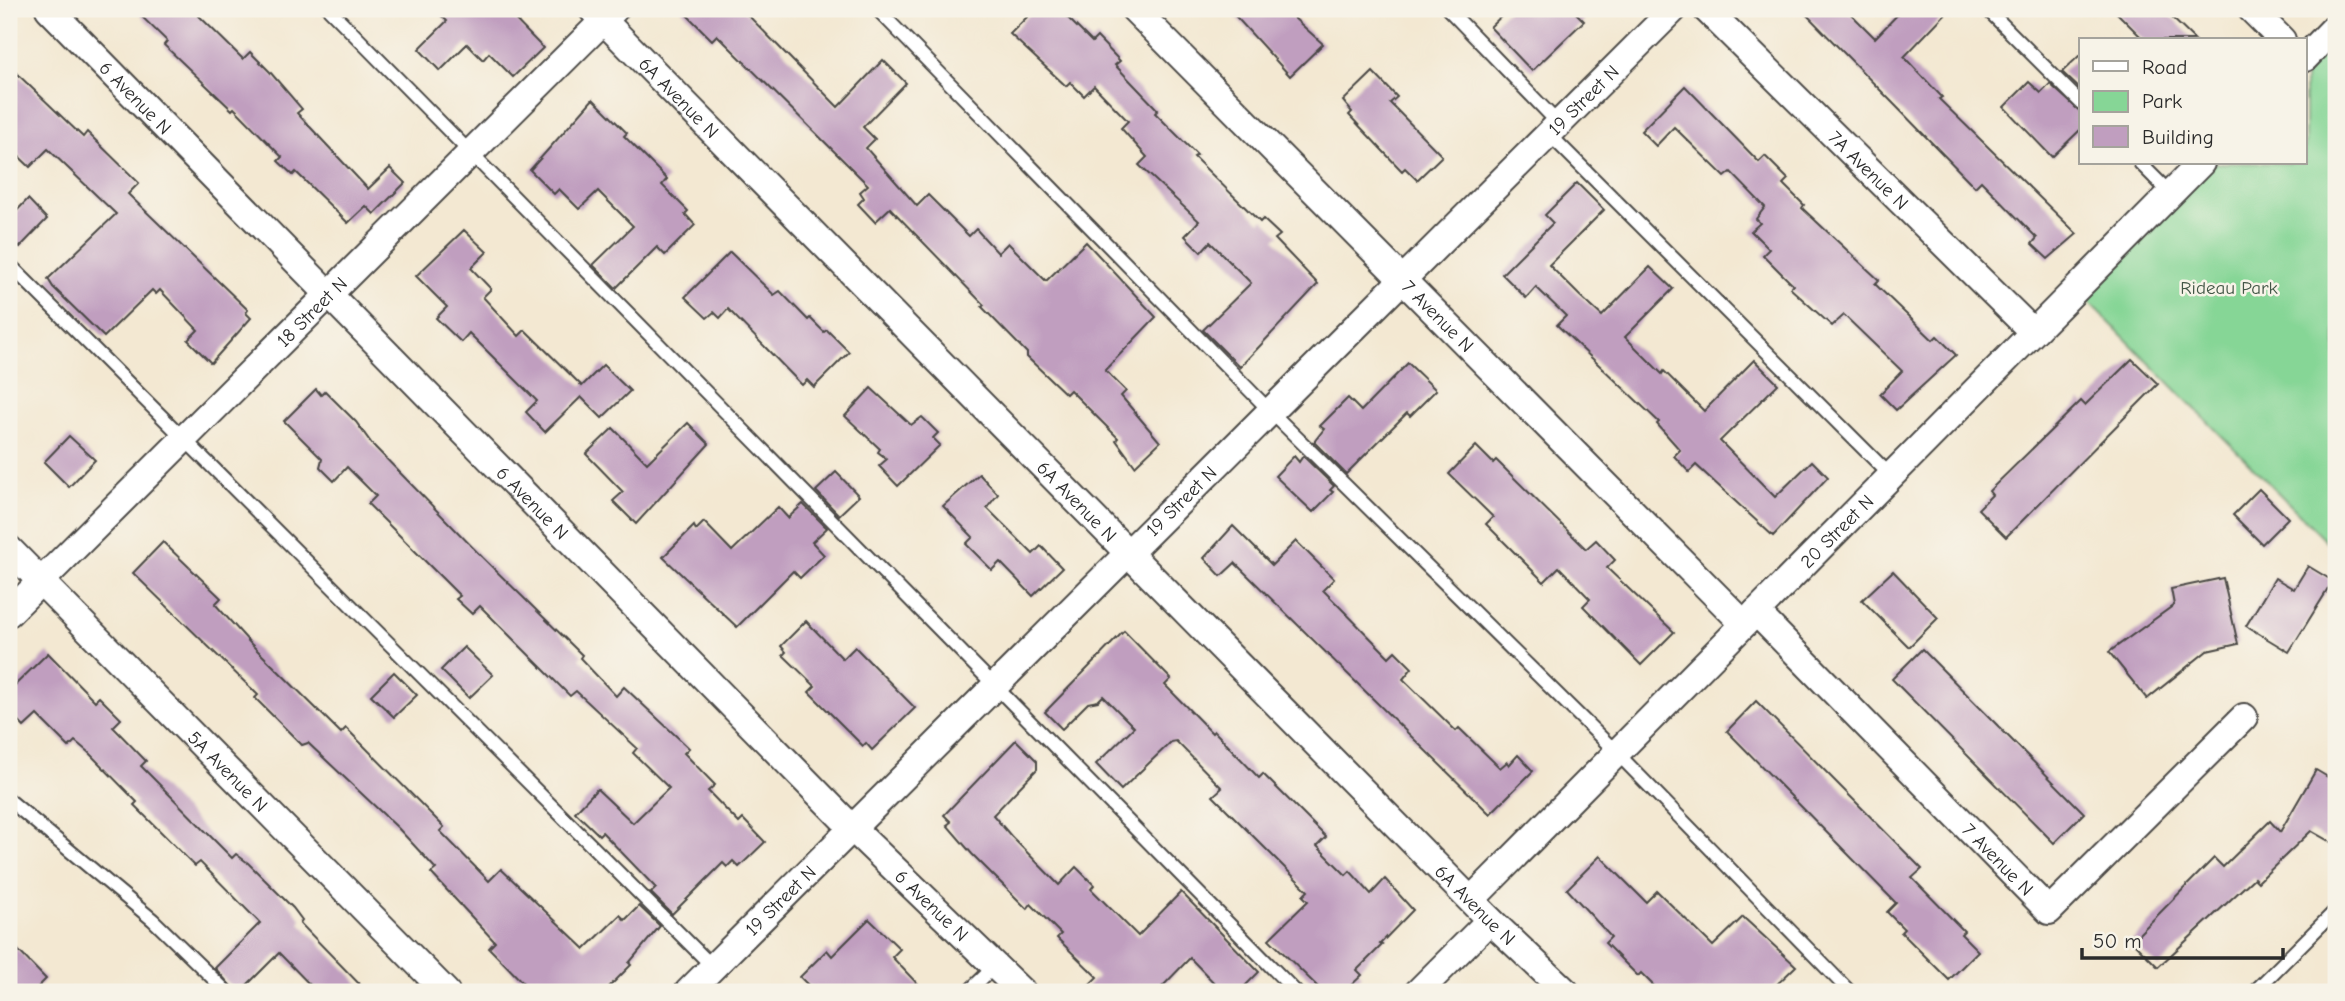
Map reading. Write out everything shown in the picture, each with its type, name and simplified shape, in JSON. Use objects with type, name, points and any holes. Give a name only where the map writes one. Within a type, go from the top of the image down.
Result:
[{"type":"street","name":"6 Avenue N","points":[[49,9],[852,828],[1022,992]]},
{"type":"street","name":"7 Avenue N","points":[[1134,9],[1402,279],[2049,911],[2244,717]]},
{"type":"street","name":"19 Street N","points":[[688,992],[1674,9]]},
{"type":"street","name":"7A Avenue N","points":[[1706,9],[2033,332]]},
{"type":"street","points":[[2251,9],[2280,38]]},
{"type":"street","name":"18 Street N","points":[[9,613],[472,152],[603,13]]},
{"type":"street","name":"6A Avenue N","points":[[603,13],[1490,920],[1566,992]]},
{"type":"street","points":[[2306,57],[2336,26]]},
{"type":"street","name":"20 Street N","points":[[1472,899],[2200,164]]},
{"type":"street","name":"5A Avenue N","points":[[9,549],[446,992]]},
{"type":"street","points":[[1418,992],[1490,920]]},
{"type":"lane","points":[[329,9],[1296,992]]},
{"type":"lane","points":[[877,9],[1270,411],[1617,753],[1850,992]]},
{"type":"lane","points":[[1448,9],[1553,128],[1891,476]]},
{"type":"lane","points":[[1987,9],[2079,101]]},
{"type":"lane","points":[[2141,164],[2171,194]]},
{"type":"lane","points":[[9,264],[182,440],[713,967]]},
{"type":"lane","points":[[9,800],[153,920],[227,992]]},
{"type":"lane","points":[[2254,992],[2336,910]]},
{"type":"lane","points":[[968,992],[995,966]]},
{"type":"green space","name":"Rideau Park","points":[[2336,26],[2336,551],[2076,289],[2200,164],[2306,164],[2306,57]]},
{"type":"building","points":[[134,9],[192,9],[243,59],[250,52],[270,72],[302,109],[297,113],[368,189],[390,168],[405,183],[374,214],[366,206],[348,223],[296,172],[293,175],[278,161],[282,157],[234,108],[232,110],[164,45],[167,41]]},
{"type":"building","points":[[434,9],[505,9],[543,48],[513,77],[489,53],[483,60],[467,44],[440,71],[419,49],[447,21]]},
{"type":"building","points":[[681,9],[742,9],[838,107],[883,60],[906,83],[863,127],[875,139],[866,148],[917,206],[928,195],[969,236],[976,229],[998,253],[1008,243],[1046,281],[1086,242],[1156,317],[1105,370],[1126,391],[1121,396],[1160,442],[1135,466],[1116,440],[1118,438],[1070,390],[1066,394],[1027,357],[1027,353],[982,307],[984,305],[890,208],[875,222],[858,204],[864,198],[860,192],[868,185],[717,35],[712,40]]},
{"type":"building","points":[[1035,9],[1059,9],[1092,42],[1097,37],[1120,61],[1115,65],[1158,110],[1155,113],[1197,155],[1194,157],[1260,222],[1263,219],[1280,235],[1275,239],[1318,284],[1240,367],[1203,330],[1251,283],[1210,242],[1201,252],[1185,236],[1199,221],[1139,165],[1147,157],[1121,128],[1128,121],[1094,86],[1084,96],[1070,82],[1066,86],[1010,34]]},
{"type":"building","points":[[1229,9],[1284,9],[1323,44],[1290,76]]},
{"type":"building","points":[[1509,9],[1572,9],[1584,21],[1532,71],[1490,27]]},
{"type":"building","points":[[1801,9],[1846,9],[1875,38],[1903,9],[1950,9],[1904,57],[1942,97],[1939,99],[2077,234],[2048,259],[2032,244],[2037,238],[1981,181],[1975,187]]},
{"type":"building","points":[[2113,9],[2163,9],[2193,38],[2142,38]]},
{"type":"building","points":[[2079,56],[2079,88],[2062,72]]},
{"type":"building","points":[[9,66],[83,137],[87,132],[139,183],[128,194],[248,310],[246,313],[251,318],[211,363],[188,340],[198,330],[160,290],[156,294],[152,290],[104,337],[53,287],[48,279],[116,214],[48,149],[30,167],[9,147]]},
{"type":"building","points":[[1373,72],[1397,97],[1390,103],[1442,156],[1417,180],[1405,168],[1402,171],[1349,115],[1352,112],[1343,101]]},
{"type":"building","points":[[2029,82],[2041,93],[2050,84],[2079,110],[2079,131],[2052,157],[2004,107]]},
{"type":"building","points":[[1685,86],[1759,162],[1765,156],[1788,179],[1783,184],[1804,205],[1802,208],[1879,280],[1875,284],[1933,340],[1937,336],[1956,355],[1896,410],[1880,394],[1902,371],[1844,315],[1832,326],[1790,288],[1793,285],[1763,255],[1769,249],[1751,231],[1760,223],[1756,219],[1765,207],[1731,172],[1725,177],[1674,127],[1656,146],[1641,131]]},
{"type":"building","points":[[593,99],[627,133],[624,136],[667,179],[662,185],[688,211],[685,214],[695,225],[665,255],[657,247],[616,288],[593,265],[633,226],[598,191],[579,209],[559,189],[554,194],[530,170]]},
{"type":"building","points":[[1577,183],[1604,210],[1549,265],[1580,296],[1602,316],[1650,267],[1673,289],[1625,337],[1662,374],[1664,371],[1704,411],[1754,360],[1778,384],[1720,441],[1775,497],[1812,461],[1828,477],[1773,536],[1696,465],[1689,472],[1674,456],[1680,450],[1657,424],[1659,422],[1557,325],[1566,316],[1536,287],[1526,298],[1502,274],[1553,223],[1545,215]]},
{"type":"building","points":[[28,199],[47,219],[20,247],[9,236],[9,219]]},
{"type":"building","points":[[464,230],[487,252],[471,268],[491,289],[483,297],[519,336],[525,330],[582,386],[603,365],[630,391],[602,418],[581,397],[545,432],[526,412],[537,401],[469,333],[461,342],[436,318],[447,307],[416,276]]},
{"type":"building","points":[[730,252],[774,295],[780,291],[808,320],[810,318],[824,332],[827,330],[849,352],[814,387],[807,380],[802,385],[728,309],[720,318],[714,312],[707,318],[685,297]]},
{"type":"building","points":[[2132,359],[2158,384],[2006,537],[1978,509],[1992,495],[1989,491],[2081,401],[2085,405]]},
{"type":"building","points":[[1408,363],[1436,390],[1410,416],[1407,413],[1346,474],[1314,442],[1324,429],[1320,426],[1348,398],[1361,411]]},
{"type":"building","points":[[871,388],[911,425],[922,417],[938,433],[933,438],[940,445],[898,486],[879,466],[887,459],[878,452],[880,449],[845,416]]},
{"type":"building","points":[[316,389],[321,395],[325,391],[356,422],[372,444],[582,655],[580,658],[616,696],[624,687],[689,748],[684,753],[715,785],[708,791],[739,823],[743,819],[765,842],[739,867],[733,861],[727,867],[723,863],[672,914],[651,893],[656,888],[602,832],[599,835],[575,812],[597,789],[633,823],[669,788],[633,753],[637,748],[576,691],[570,696],[480,606],[472,614],[456,599],[460,596],[368,504],[376,496],[347,467],[334,481],[320,467],[322,459],[284,421]]},
{"type":"building","points":[[688,423],[709,444],[636,524],[613,501],[623,492],[586,454],[613,428],[647,463]]},
{"type":"building","points":[[69,436],[95,460],[69,487],[44,462]]},
{"type":"building","points":[[1476,446],[1493,463],[1496,460],[1586,549],[1596,540],[1615,560],[1607,568],[1674,632],[1641,665],[1583,606],[1590,599],[1559,567],[1544,582],[1486,524],[1493,517],[1449,474]]},
{"type":"building","points":[[1294,456],[1299,462],[1303,456],[1334,486],[1330,490],[1333,492],[1313,512],[1275,476]]},
{"type":"building","points":[[836,472],[859,496],[839,515],[816,491]]},
{"type":"building","points":[[979,474],[998,494],[987,508],[1033,554],[1041,546],[1062,568],[1033,596],[1000,562],[992,570],[966,544],[973,537],[943,506]]},
{"type":"building","points":[[2259,489],[2288,518],[2262,544],[2233,515]]},
{"type":"building","points":[[803,504],[827,528],[812,542],[824,555],[800,578],[793,571],[737,627],[663,557],[694,526],[696,530],[704,522],[732,551],[778,507],[788,518]]},
{"type":"building","points":[[1233,526],[1272,565],[1296,541],[1334,579],[1323,590],[1389,657],[1395,651],[1412,668],[1403,679],[1456,731],[1459,728],[1500,768],[1507,762],[1509,765],[1518,755],[1533,771],[1490,814],[1235,563],[1221,576],[1204,558]]},
{"type":"building","points":[[163,542],[221,598],[215,604],[251,644],[341,733],[346,728],[444,827],[440,831],[489,881],[501,869],[585,949],[620,915],[625,920],[639,906],[660,926],[629,963],[631,965],[604,992],[532,992],[489,948],[495,942],[431,873],[436,869],[398,828],[308,743],[302,745],[255,698],[258,695],[133,573]]},
{"type":"building","points":[[2308,566],[2333,581],[2289,652],[2246,626],[2275,578],[2294,589]]},
{"type":"building","points":[[1893,571],[1938,618],[1909,647],[1862,600]]},
{"type":"building","points":[[2223,578],[2238,644],[2207,651],[2147,699],[2109,652],[2174,605],[2171,589]]},
{"type":"building","points":[[806,621],[843,659],[855,647],[915,708],[872,750],[866,743],[863,746],[809,692],[815,686],[783,655],[786,652],[781,646]]},
{"type":"building","points":[[1124,631],[1171,679],[1165,685],[1212,733],[1214,731],[1259,778],[1263,774],[1326,837],[1317,846],[1346,875],[1350,871],[1371,894],[1385,879],[1413,910],[1357,970],[1362,975],[1344,992],[1323,992],[1269,939],[1308,901],[1303,896],[1308,891],[1213,796],[1222,788],[1176,741],[1171,742],[1121,790],[1096,764],[1134,727],[1103,696],[1098,701],[1088,703],[1062,729],[1045,712]]},
{"type":"building","points":[[464,647],[493,675],[469,698],[441,670]]},
{"type":"building","points":[[1922,649],[2084,813],[2054,843],[1892,679]]},
{"type":"building","points":[[48,653],[95,701],[99,697],[121,719],[113,727],[146,761],[141,766],[232,858],[236,854],[248,863],[293,908],[302,920],[300,923],[367,992],[317,992],[279,953],[240,992],[236,992],[215,968],[260,923],[200,862],[195,866],[134,805],[137,802],[75,741],[69,747],[37,715],[24,727],[9,711],[9,691]]},
{"type":"building","points":[[394,672],[417,695],[394,717],[371,695]]},
{"type":"building","points":[[1756,701],[1922,869],[1912,878],[1964,931],[1961,934],[1978,951],[1949,980],[1901,932],[1904,929],[1887,912],[1896,903],[1727,731]]},
{"type":"building","points":[[1016,740],[1037,761],[1037,769],[993,815],[1011,836],[1059,885],[1076,867],[1094,885],[1091,889],[1138,936],[1181,892],[1259,972],[1239,992],[1223,992],[1190,958],[1157,992],[1082,992],[1097,977],[1057,938],[1061,934],[1031,904],[1027,909],[972,854],[947,825],[951,822],[944,815]]},
{"type":"building","points":[[2316,770],[2336,782],[2336,845],[2311,831],[2258,882],[2254,878],[2158,967],[2132,941],[2214,858],[2223,867],[2270,821],[2280,832]]},
{"type":"building","points":[[1600,856],[1646,902],[1657,891],[1713,946],[1743,917],[1796,966],[1769,992],[1660,992],[1641,973],[1638,976],[1605,943],[1611,937],[1567,889]]},
{"type":"building","points":[[869,919],[900,949],[892,957],[925,992],[815,992],[800,977],[827,950],[832,956]]},
{"type":"building","points":[[9,941],[46,979],[33,992],[9,992]]}]
